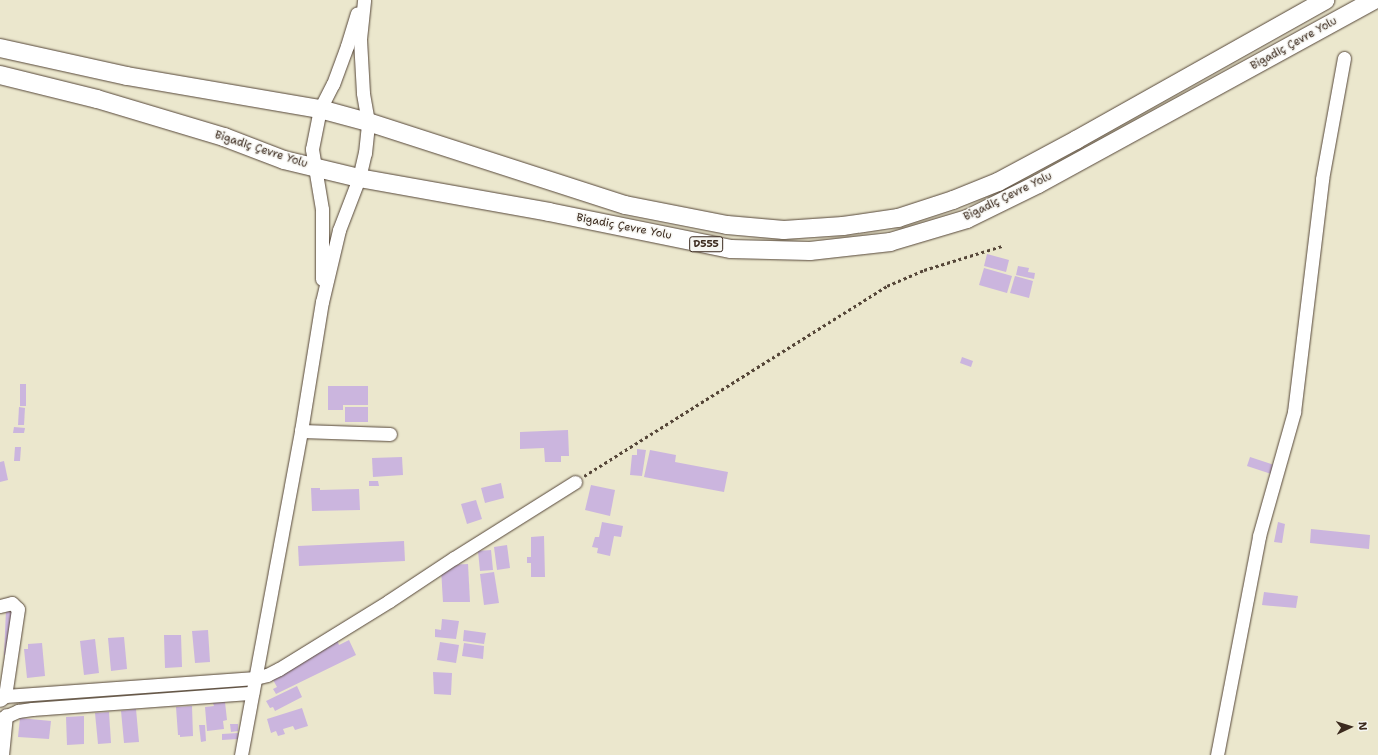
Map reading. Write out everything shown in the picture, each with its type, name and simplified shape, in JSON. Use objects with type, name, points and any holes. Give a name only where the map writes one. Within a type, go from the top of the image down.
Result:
[{"type":"highway","name":"Bigadiç Çevre Yolu","points":[[0,48],[127,76],[320,109],[368,122],[625,205],[727,226],[784,230],[843,226],[898,218],[954,200],[998,182],[1076,140],[1325,0]]},
{"type":"highway","name":"Bigadiç Çevre Yolu","points":[[0,75],[97,99],[224,137],[284,160],[359,178],[549,212],[731,249],[810,251],[890,242],[967,219],[1038,184],[1374,0]]},
{"type":"street","points":[[322,302],[322,209],[312,149],[320,109],[333,84],[345,53],[360,0]]},
{"type":"street","points":[[241,755],[301,431],[322,302],[338,230],[359,178],[365,154],[368,122],[363,92],[360,39],[364,0]]},
{"type":"street","points":[[1217,755],[1259,536],[1294,412],[1322,179],[1344,58]]},
{"type":"street","points":[[301,431],[390,434]]},
{"type":"street","points":[[0,606],[12,603],[18,609],[3,698],[255,678],[279,670],[575,482]]},
{"type":"street","points":[[2,755],[3,717],[32,709],[252,693]]},
{"type":"path","points":[[575,482],[887,286],[924,270],[1002,246]]},
{"type":"building","points":[[987,254],[1009,260],[1006,272],[984,266]]},
{"type":"building","points":[[1018,266],[1029,268],[1028,272],[1035,273],[1034,279],[1016,275]]},
{"type":"building","points":[[984,268],[1012,276],[1007,293],[979,285]]},
{"type":"building","points":[[1015,276],[1033,281],[1029,298],[1010,293]]},
{"type":"building","points":[[962,357],[973,361],[971,367],[960,363]]},
{"type":"building","points":[[20,384],[26,384],[26,406],[20,406]]},
{"type":"building","points":[[328,386],[368,386],[368,405],[343,405],[343,410],[328,410]]},
{"type":"building","points":[[19,407],[25,408],[24,425],[18,425]]},
{"type":"building","points":[[345,407],[368,407],[368,422],[345,422]]},
{"type":"building","points":[[14,427],[25,428],[24,433],[13,433]]},
{"type":"building","points":[[568,430],[569,456],[561,456],[561,462],[545,462],[544,448],[520,449],[520,432]]},
{"type":"building","points":[[15,447],[21,447],[20,461],[14,461]]},
{"type":"building","points":[[637,449],[646,450],[642,476],[630,475],[632,455],[637,455]]},
{"type":"building","points":[[650,450],[676,455],[675,462],[728,472],[724,492],[644,477]]},
{"type":"building","points":[[402,457],[403,475],[373,477],[372,458]]},
{"type":"building","points":[[1250,457],[1277,466],[1274,475],[1247,466]]},
{"type":"building","points":[[4,461],[8,480],[0,482],[0,462]]},
{"type":"building","points":[[369,481],[378,481],[379,486],[369,486]]},
{"type":"building","points":[[501,483],[504,498],[485,503],[481,488]]},
{"type":"building","points":[[591,485],[615,490],[610,516],[585,510]]},
{"type":"building","points":[[311,488],[320,488],[320,490],[359,489],[360,510],[312,511]]},
{"type":"building","points":[[476,500],[482,519],[467,524],[461,504]]},
{"type":"building","points":[[602,522],[623,526],[621,537],[614,536],[610,556],[597,553],[598,548],[592,547],[595,537],[599,537]]},
{"type":"building","points":[[1278,522],[1285,524],[1282,543],[1274,542]]},
{"type":"building","points":[[1311,529],[1370,535],[1369,549],[1310,543]]},
{"type":"building","points":[[544,536],[545,577],[531,577],[531,563],[527,563],[527,557],[531,557],[531,537]]},
{"type":"building","points":[[404,541],[405,561],[299,566],[298,546]]},
{"type":"building","points":[[507,545],[510,568],[497,570],[494,547]]},
{"type":"building","points":[[491,550],[493,570],[480,571],[478,551]]},
{"type":"building","points":[[468,564],[470,602],[443,602],[441,569],[449,565]]},
{"type":"building","points":[[494,572],[499,603],[484,605],[480,574]]},
{"type":"building","points":[[1264,592],[1298,596],[1296,608],[1262,605]]},
{"type":"building","points":[[6,610],[12,611],[11,655],[4,655]]},
{"type":"building","points":[[442,619],[459,621],[456,639],[435,637],[435,629],[441,630]]},
{"type":"building","points":[[208,630],[210,662],[195,663],[192,631]]},
{"type":"building","points":[[464,630],[486,633],[484,644],[463,641]]},
{"type":"building","points":[[164,635],[181,635],[182,667],[165,668]]},
{"type":"building","points":[[124,637],[127,669],[111,671],[108,638]]},
{"type":"building","points":[[95,639],[99,673],[84,675],[80,641]]},
{"type":"building","points":[[337,640],[339,645],[349,640],[356,655],[276,694],[273,689],[277,687],[272,678]]},
{"type":"building","points":[[440,642],[459,645],[456,663],[437,660]]},
{"type":"building","points":[[42,643],[45,676],[27,678],[24,649],[28,649],[28,644]]},
{"type":"building","points":[[464,643],[484,646],[483,659],[462,656]]},
{"type":"building","points":[[433,672],[452,673],[451,695],[434,694]]},
{"type":"building","points":[[297,686],[302,697],[275,711],[273,707],[270,708],[266,701]]},
{"type":"building","points":[[225,702],[227,720],[223,721],[224,729],[207,731],[205,707],[214,706],[213,703]]},
{"type":"building","points":[[192,706],[193,736],[180,737],[180,735],[178,735],[176,707]]},
{"type":"building","points":[[302,708],[308,726],[295,730],[293,726],[283,729],[285,734],[278,736],[276,731],[271,733],[267,719]]},
{"type":"building","points":[[136,709],[139,742],[124,743],[121,711]]},
{"type":"building","points":[[109,712],[111,743],[98,744],[95,713]]},
{"type":"building","points":[[84,716],[84,744],[67,745],[66,717]]},
{"type":"building","points":[[20,718],[51,721],[49,739],[18,737]]},
{"type":"building","points":[[230,724],[238,724],[238,731],[231,732]]},
{"type":"building","points":[[199,725],[205,725],[206,741],[201,742]]},
{"type":"building","points":[[238,733],[238,739],[222,740],[222,734]]}]
